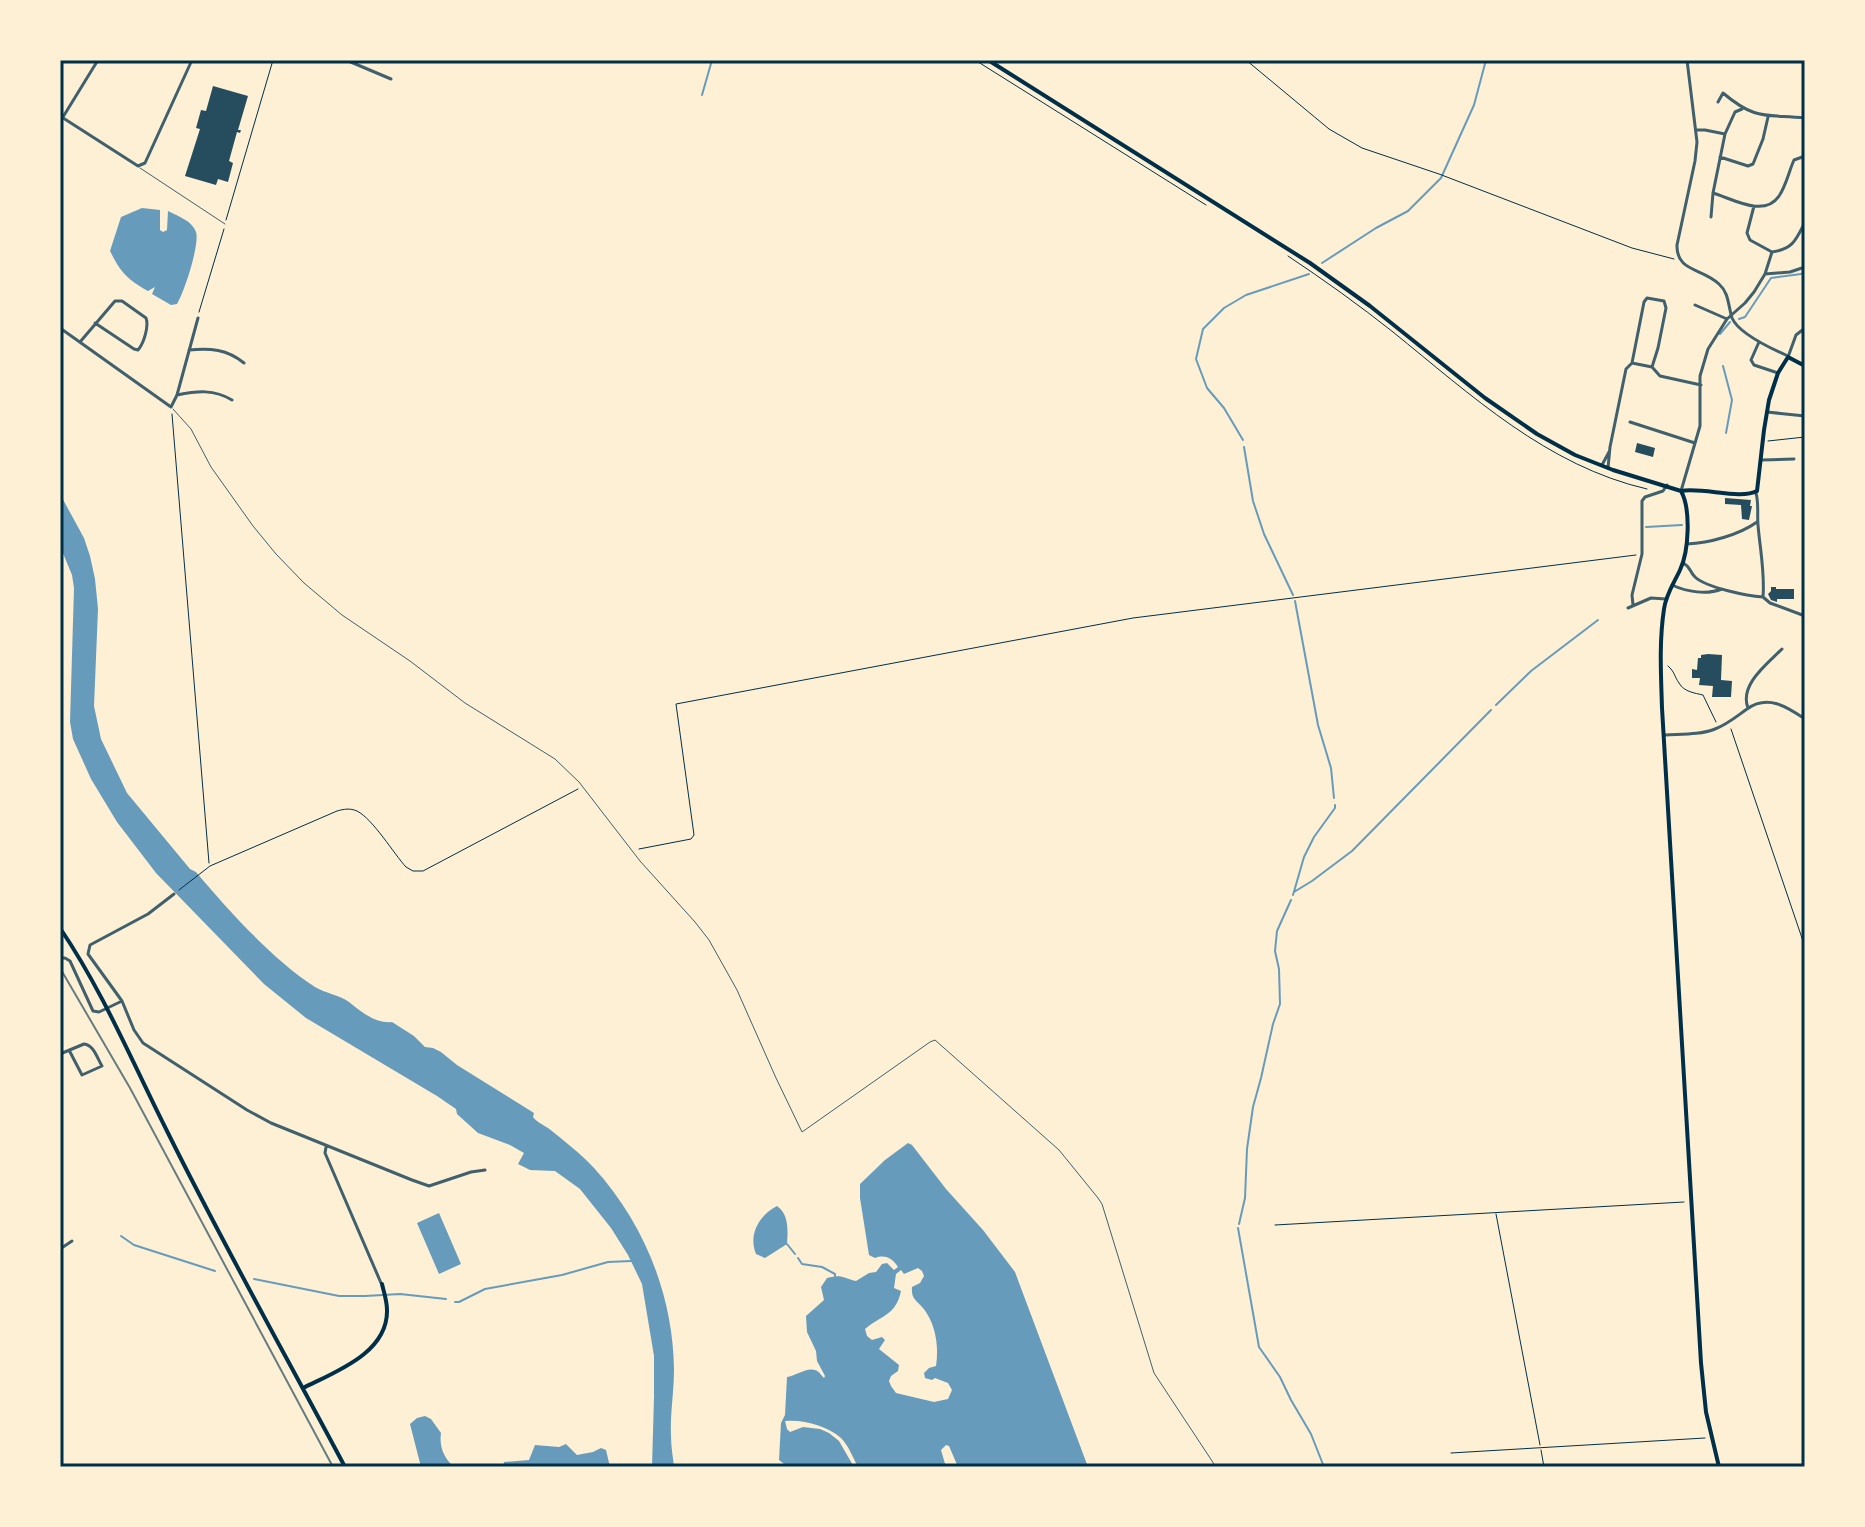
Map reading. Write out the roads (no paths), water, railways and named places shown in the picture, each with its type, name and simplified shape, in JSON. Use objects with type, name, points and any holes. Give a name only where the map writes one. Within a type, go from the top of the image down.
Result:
[{"type":"main road","points":[[988,60],[1310,263],[1523,425],[1565,450],[1608,468],[1681,491],[1756,493],[1767,412],[1778,373],[1788,357],[1805,366]]},
{"type":"main road","points":[[1681,491],[1685,502],[1687,544],[1683,563],[1666,599],[1663,618],[1663,736],[1702,1375],[1719,1467]]},
{"type":"main road","points":[[60,928],[111,1013],[174,1145],[345,1467]]},
{"type":"main road","points":[[303,1388],[362,1356],[378,1340],[387,1313],[383,1287]]},
{"type":"street","points":[[98,60],[61,116],[138,166],[145,163],[192,60]]},
{"type":"street","points":[[346,60],[391,79]]},
{"type":"street","points":[[1687,60],[1697,130],[1695,161],[1677,245],[1678,258],[1725,290],[1734,322],[1759,342],[1788,357],[1796,335],[1805,328]]},
{"type":"street","points":[[1718,102],[1723,93],[1742,109],[1768,117],[1805,118]]},
{"type":"street","points":[[1711,217],[1725,134],[1735,112],[1742,109]]},
{"type":"street","points":[[1720,157],[1748,166],[1753,164],[1768,117]]},
{"type":"street","points":[[1697,130],[1725,134]]},
{"type":"street","points":[[1713,193],[1764,207],[1778,198],[1794,160],[1804,154]]},
{"type":"street","points":[[1754,206],[1747,233],[1750,240],[1772,252],[1791,246],[1805,222]]},
{"type":"street","points":[[1798,236],[1805,239]]},
{"type":"street","points":[[1681,491],[1700,426],[1700,376],[1708,349],[1727,319],[1754,292],[1765,274],[1772,252]]},
{"type":"street","points":[[1765,274],[1805,267]]},
{"type":"street","points":[[1608,468],[1626,369],[1632,363],[1647,298],[1664,301],[1666,308],[1652,367]]},
{"type":"street","points":[[80,342],[95,323],[115,301],[122,301],[146,318],[148,323],[138,350],[95,323]]},
{"type":"street","points":[[1695,305],[1727,319]]},
{"type":"street","points":[[60,328],[171,407],[198,318]]},
{"type":"street","points":[[1759,342],[1751,360],[1754,365],[1778,373]]},
{"type":"street","points":[[189,350],[213,349],[244,363]]},
{"type":"street","points":[[1632,363],[1652,367],[1660,376],[1701,385]]},
{"type":"street","points":[[177,395],[207,391],[232,400]]},
{"type":"street","points":[[1767,412],[1805,416]]},
{"type":"street","points":[[1630,422],[1695,443]]},
{"type":"street","points":[[1602,465],[1609,452]]},
{"type":"street","points":[[1761,460],[1794,459]]},
{"type":"street","points":[[1633,605],[1632,595],[1642,554],[1642,501],[1663,491],[1667,485]]},
{"type":"street","points":[[1804,498],[1805,490]]},
{"type":"street","points":[[1756,493],[1764,568],[1763,597]]},
{"type":"street","points":[[1687,544],[1740,531],[1757,522]]},
{"type":"street","points":[[1683,563],[1697,578],[1722,589],[1763,597],[1770,603],[1805,616]]},
{"type":"street","points":[[1672,585],[1697,592],[1722,589]]},
{"type":"street","points":[[1628,608],[1651,598],[1666,599]]},
{"type":"street","points":[[1748,708],[1745,699],[1749,687],[1782,649]]},
{"type":"street","points":[[1663,736],[1699,733],[1719,727],[1758,703],[1774,703],[1805,717]]},
{"type":"street","points":[[174,894],[148,914],[90,945],[88,954],[122,1001],[143,1043],[254,1115],[326,1147],[429,1186],[485,1170]]},
{"type":"street","points":[[61,958],[68,959],[72,965],[93,1011],[102,1012],[122,1001]]},
{"type":"street","points":[[60,1054],[69,1050],[88,1044],[102,1066],[82,1075],[69,1050]]},
{"type":"street","points":[[326,1147],[325,1153],[383,1287]]},
{"type":"street","points":[[60,1249],[72,1241]]},
{"type":"lane","points":[[138,166],[225,224]]},
{"type":"lane","points":[[171,407],[191,429],[211,467],[263,539],[304,583],[342,615],[465,703],[555,759],[584,787],[632,851],[699,926],[715,951],[737,990],[802,1132],[933,1040],[938,1041],[1059,1150],[1101,1202],[1152,1367],[1216,1467]]},
{"type":"water","points":[[142,208],[160,210],[160,230],[163,232],[167,230],[168,211],[189,222],[196,232],[194,257],[177,304],[171,305],[152,294],[155,287],[148,291],[130,279],[110,251],[121,217]]},
{"type":"water","points":[[60,494],[84,538],[90,556],[98,609],[94,706],[101,739],[127,793],[190,869],[283,963],[315,987],[380,1021],[392,1022],[425,1047],[441,1052],[534,1113],[535,1119],[594,1168],[612,1189],[641,1236],[668,1314],[674,1369],[671,1444],[674,1467],[652,1467],[654,1356],[642,1284],[611,1228],[580,1189],[555,1171],[530,1170],[518,1164],[524,1153],[478,1133],[457,1114],[456,1109],[437,1096],[306,1018],[264,984],[156,873],[117,822],[91,779],[73,739],[70,722],[74,588],[60,546]]},
{"type":"water","points":[[908,1143],[912,1145],[1015,1272],[1088,1467],[958,1467],[946,1445],[941,1450],[946,1467],[858,1467],[836,1434],[800,1421],[785,1421],[787,1429],[790,1432],[803,1427],[829,1433],[839,1441],[854,1467],[788,1467],[779,1460],[787,1377],[812,1369],[825,1376],[807,1332],[806,1316],[824,1300],[821,1287],[827,1278],[840,1276],[856,1281],[876,1272],[882,1264],[887,1263],[894,1270],[898,1267],[889,1258],[869,1255],[860,1198],[860,1184]],"holes":[[[918,1268],[924,1276],[920,1283],[912,1287],[912,1294],[931,1321],[937,1351],[936,1366],[924,1373],[925,1378],[948,1383],[952,1390],[948,1399],[934,1402],[896,1393],[889,1381],[899,1365],[879,1349],[885,1340],[882,1337],[872,1340],[865,1329],[896,1305],[901,1291],[894,1288],[896,1274],[901,1270],[904,1274]]]},
{"type":"water","points":[[777,1206],[786,1218],[787,1244],[765,1258],[756,1254],[754,1233],[760,1220]]},
{"type":"water","points":[[439,1213],[461,1264],[439,1274],[417,1223]]},
{"type":"water","points":[[425,1416],[441,1433],[443,1452],[454,1467],[421,1467],[410,1424]]},
{"type":"water","points":[[566,1444],[577,1455],[601,1448],[606,1450],[610,1467],[503,1467],[504,1462],[529,1460],[535,1445],[559,1447]]},
{"type":"waterway","points":[[702,95],[712,60]]},
{"type":"waterway","points":[[1322,263],[1408,211],[1441,178],[1474,105],[1486,60]]},
{"type":"waterway","points":[[1739,319],[1745,317],[1771,278],[1805,271]]},
{"type":"waterway","points":[[1243,440],[1224,408],[1207,388],[1196,359],[1203,329],[1224,308],[1246,295],[1309,274]]},
{"type":"waterway","points":[[1720,334],[1730,322]]},
{"type":"waterway","points":[[1723,366],[1732,400],[1726,433]]},
{"type":"waterway","points":[[1244,447],[1253,501],[1264,534],[1293,595]]},
{"type":"waterway","points":[[1646,527],[1682,525]]},
{"type":"waterway","points":[[1295,601],[1318,725],[1331,768],[1334,798]]},
{"type":"waterway","points":[[1496,705],[1531,671],[1598,620]]},
{"type":"waterway","points":[[1294,892],[1352,851],[1491,710]]},
{"type":"waterway","points":[[1293,895],[1304,857],[1335,805]]},
{"type":"waterway","points":[[1239,1224],[1245,1198],[1253,1107],[1280,1004],[1275,951],[1277,931],[1291,900]]},
{"type":"waterway","points":[[1238,1228],[1259,1347],[1280,1377],[1311,1434],[1324,1467]]},
{"type":"waterway","points":[[121,1236],[134,1245],[215,1271]]},
{"type":"waterway","points":[[787,1244],[795,1254]]},
{"type":"waterway","points":[[798,1258],[802,1264],[822,1267],[835,1276]]},
{"type":"waterway","points":[[455,1302],[485,1289],[562,1275],[608,1262],[631,1261]]},
{"type":"waterway","points":[[254,1279],[339,1296],[400,1294],[446,1299]]},
{"type":"railway","points":[[60,968],[130,1088],[333,1467]]}]
